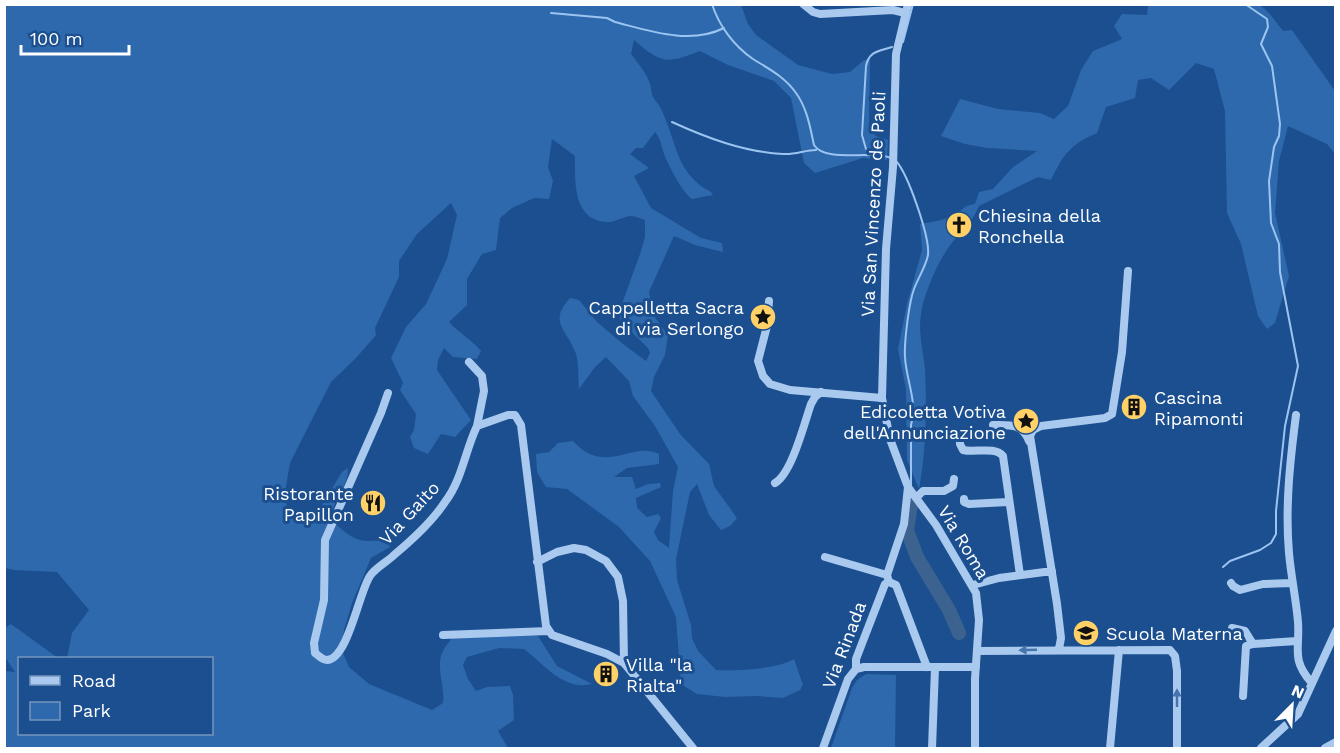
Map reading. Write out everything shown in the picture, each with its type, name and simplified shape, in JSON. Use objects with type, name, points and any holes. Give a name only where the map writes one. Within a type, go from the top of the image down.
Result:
[{"type":"street","name":"Via San Vincenzo de Paoli","points":[[803,4],[813,12],[820,14],[906,9],[897,54],[893,164],[886,249],[882,398]]},
{"type":"street","points":[[1030,444],[1033,430],[1041,426],[1105,418],[1112,414],[1122,352],[1128,271]]},
{"type":"street","points":[[769,301],[767,326],[758,361],[763,376],[777,388],[882,398]]},
{"type":"street","points":[[469,362],[483,376],[484,391],[477,426]]},
{"type":"street","points":[[775,483],[780,480],[788,466],[811,404],[821,392]]},
{"type":"street","name":"Via Gaito","points":[[388,393],[325,540],[324,600],[314,643],[315,653],[323,660],[329,660],[334,656],[347,638],[360,595],[370,574],[407,544],[444,504],[457,484],[469,443],[477,426]]},
{"type":"street","name":"Via Roma","points":[[882,398],[890,439],[908,487],[936,525],[973,585],[978,604],[975,748]]},
{"type":"street","points":[[477,426],[508,415],[515,415],[519,419],[546,626],[552,635],[607,654],[624,663],[693,748]]},
{"type":"street","points":[[1296,415],[1287,497],[1288,552],[1298,623],[1297,658],[1302,671],[1311,682]]},
{"type":"street","points":[[993,425],[1024,430],[1030,444],[1052,571],[1061,638],[1059,649]]},
{"type":"street","points":[[960,432],[960,444],[963,450],[997,451],[1002,454],[1020,575]]},
{"type":"street","points":[[916,498],[923,491],[948,490],[953,486],[954,479]]},
{"type":"street","name":"Via Rinada","points":[[823,748],[848,679],[856,669],[856,659],[888,579],[904,524],[908,487]]},
{"type":"street","points":[[964,499],[964,502],[969,504],[1008,502]]},
{"type":"street","points":[[537,562],[565,549],[574,548],[586,550],[606,561],[618,576],[623,602],[624,663]]},
{"type":"street","points":[[825,557],[888,579],[896,585],[931,668],[932,748]]},
{"type":"street","points":[[973,585],[1052,571]]},
{"type":"street","points":[[1231,583],[1240,590],[1263,584],[1292,583]]},
{"type":"street","points":[[1232,628],[1245,631],[1252,644]]},
{"type":"street","points":[[443,635],[549,630]]},
{"type":"street","points":[[1261,748],[1298,714],[1335,631]]},
{"type":"street","points":[[1243,696],[1246,646],[1297,641]]},
{"type":"street","points":[[1110,748],[1119,650]]},
{"type":"street","points":[[978,651],[1170,650],[1176,656],[1177,748]]},
{"type":"street","points":[[856,669],[873,666],[976,667]]},
{"type":"street","points":[[1324,748],[1335,742]]},
{"type":"green space","points":[[5,5],[741,5],[748,24],[756,35],[798,65],[832,74],[850,72],[864,60],[870,59],[869,128],[876,136],[888,140],[887,160],[863,158],[815,173],[804,163],[791,98],[774,81],[728,65],[700,51],[672,60],[665,59],[651,54],[634,40],[631,54],[647,77],[652,95],[661,109],[684,167],[699,185],[713,195],[692,199],[688,196],[672,172],[655,132],[643,148],[636,148],[630,154],[649,168],[634,176],[651,208],[701,238],[722,243],[723,252],[695,245],[674,236],[649,292],[654,316],[668,335],[665,355],[654,377],[651,391],[680,434],[709,464],[714,486],[737,518],[730,526],[721,530],[709,515],[697,484],[690,492],[676,559],[677,580],[691,625],[692,638],[698,651],[716,670],[767,667],[794,659],[803,685],[800,690],[783,698],[725,697],[697,694],[681,684],[676,617],[650,561],[619,527],[567,489],[546,487],[537,472],[536,454],[549,452],[558,443],[573,441],[585,451],[597,456],[618,456],[639,451],[659,454],[659,464],[627,468],[614,477],[632,477],[636,489],[648,484],[660,483],[661,487],[636,498],[637,508],[647,517],[658,514],[661,518],[654,532],[658,540],[669,548],[673,491],[678,467],[655,426],[633,396],[629,381],[606,357],[595,367],[579,389],[576,354],[560,320],[563,307],[570,298],[579,300],[597,322],[646,361],[650,353],[648,348],[621,322],[619,312],[645,237],[645,220],[631,216],[609,222],[597,220],[588,215],[578,198],[575,156],[552,139],[548,167],[553,181],[549,199],[534,198],[512,208],[500,218],[496,250],[482,254],[467,279],[467,305],[449,322],[481,351],[477,359],[453,357],[444,348],[438,360],[437,370],[471,420],[455,437],[441,434],[428,454],[414,448],[410,437],[414,430],[416,414],[400,390],[403,383],[391,358],[406,327],[426,304],[447,259],[457,215],[451,203],[417,234],[399,261],[399,277],[375,328],[376,335],[331,382],[290,463],[284,498],[291,516],[317,513],[342,472],[348,468],[348,475],[331,520],[357,539],[371,541],[389,538],[390,547],[371,558],[352,603],[344,630],[342,651],[349,667],[369,684],[432,710],[443,703],[440,659],[443,650],[456,632],[538,636],[557,666],[592,684],[572,684],[563,680],[524,649],[499,648],[467,657],[463,665],[476,691],[487,687],[510,686],[513,695],[514,720],[498,731],[508,748],[5,748],[5,671],[15,672],[5,657],[5,628],[11,624],[57,657],[18,657],[18,735],[213,735],[213,657],[67,657],[72,633],[89,610],[57,572],[5,568]]},
{"type":"green space","points":[[1148,5],[1259,5],[1269,13],[1283,31],[1292,30],[1335,91],[1335,154],[1327,144],[1288,126],[1279,161],[1275,213],[1289,276],[1275,323],[1267,329],[1258,316],[1241,244],[1227,213],[1225,111],[1214,69],[1196,63],[1169,90],[1151,78],[1138,80],[1135,98],[1106,107],[1097,133],[1069,151],[1051,180],[1038,177],[979,206],[938,264],[925,295],[920,321],[925,369],[926,414],[925,445],[919,489],[907,460],[906,389],[898,349],[907,304],[922,250],[920,224],[949,217],[966,206],[975,204],[979,192],[993,189],[1013,167],[1037,151],[987,148],[941,136],[960,99],[998,109],[1040,113],[1054,119],[1068,106],[1081,70],[1093,51],[1122,39],[1114,26],[1122,14],[1147,15]]},
{"type":"green space","points":[[866,674],[896,675],[895,748],[831,748],[852,688],[857,680]]},
{"type":"waterway","points":[[712,4],[723,28],[734,42],[746,54],[792,87],[805,111],[814,145],[828,154],[873,155],[891,158]]},
{"type":"waterway","points":[[903,42],[913,4]]},
{"type":"waterway","points":[[1223,567],[1230,561],[1260,550],[1271,543],[1276,534],[1276,511],[1285,426],[1298,366],[1280,272],[1279,244],[1271,223],[1269,181],[1280,124],[1272,66],[1261,44],[1268,27],[1267,19],[1245,4]]},
{"type":"waterway","points":[[551,13],[607,18],[670,35],[698,36],[724,28]]},
{"type":"waterway","points":[[873,156],[866,149],[862,135],[866,66],[872,54],[892,47]]},
{"type":"waterway","points":[[672,122],[712,139],[768,153],[787,154],[816,150]]},
{"type":"waterway","points":[[896,161],[912,192],[928,246],[927,259],[912,295],[905,342],[906,366],[913,408],[911,486]]},
{"type":"waterway","points":[[911,497],[911,505]]},
{"type":"waterway","points":[[911,505],[907,530],[917,557],[949,610],[959,633]]},
{"type":"place","name":"Chiesina della Ronchella","points":[[959,225]]},
{"type":"place","name":"Cappelletta Sacra di via Serlongo","points":[[763,317]]},
{"type":"place","name":"Cascina Ripamonti","points":[[1134,407]]},
{"type":"place","name":"Edicoletta Votiva dell'Annunciazione","points":[[1026,421]]},
{"type":"place","name":"Ristorante Papillon","points":[[373,503]]},
{"type":"place","name":"Scuola Materna","points":[[1086,633]]},
{"type":"place","name":"Villa \"la Rialta\"","points":[[606,674]]}]
